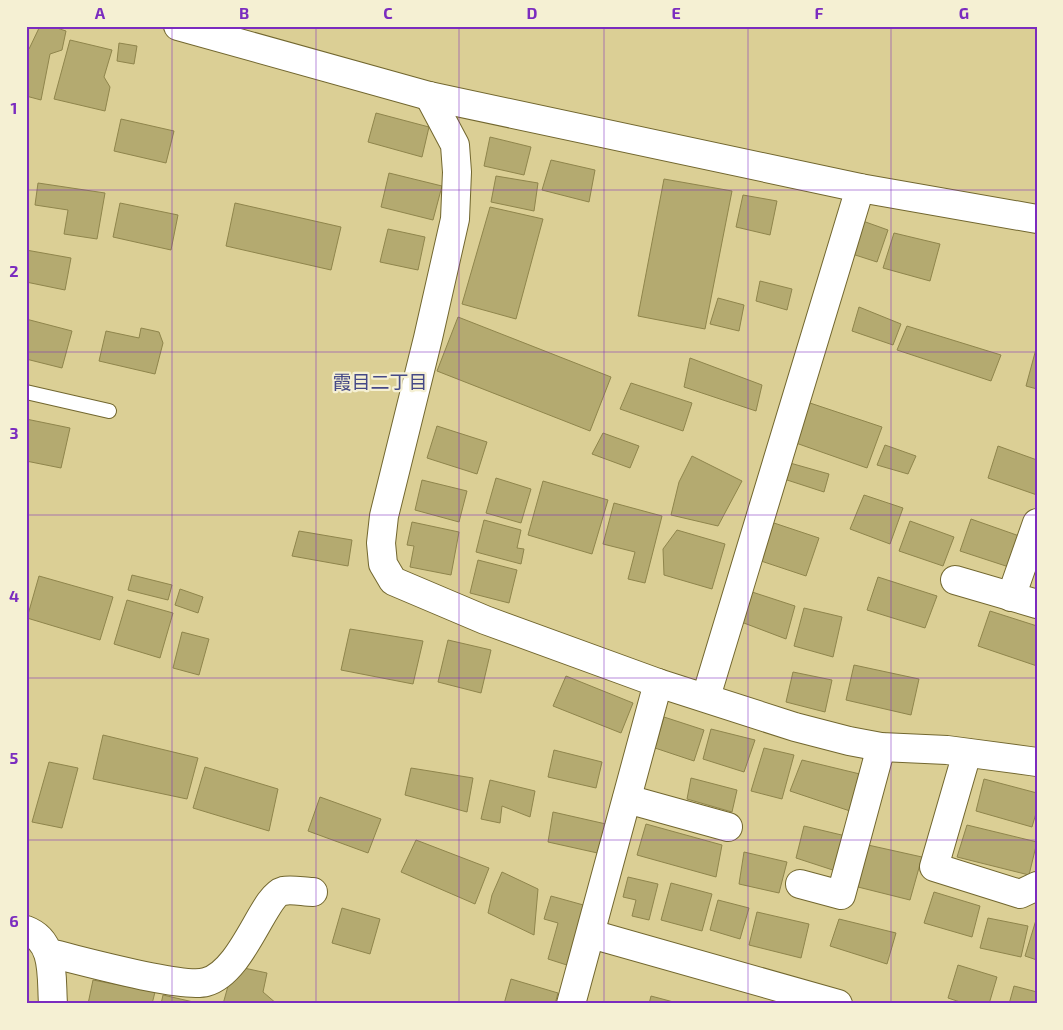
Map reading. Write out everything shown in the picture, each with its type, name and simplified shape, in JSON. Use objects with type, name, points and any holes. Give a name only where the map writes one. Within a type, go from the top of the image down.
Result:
[{"type":"street","points":[[178,26],[429,96],[860,188],[1037,219]]},
{"type":"street","points":[[429,96],[455,145],[457,172],[455,218],[428,338],[384,516],[380,543],[383,564],[393,581],[412,591],[658,682],[795,727],[849,741],[882,747],[967,753],[1037,762]]},
{"type":"street","points":[[706,697],[860,188]]},
{"type":"street","points":[[955,580],[1024,601],[1037,523]]},
{"type":"street","points":[[571,1004],[658,682]]},
{"type":"street","points":[[800,884],[841,895],[882,747]]},
{"type":"street","points":[[967,753],[934,867],[1020,894],[1037,886]]},
{"type":"street","points":[[627,799],[728,827]]},
{"type":"street","points":[[50,953],[178,982],[206,982],[227,969],[254,932],[270,900],[282,891],[313,892]]},
{"type":"street","points":[[26,930],[37,934],[50,953],[53,1004]]},
{"type":"street","points":[[591,934],[838,1004]]},
{"type":"lane","points":[[26,392],[109,411]]},
{"type":"building","points":[[40,26],[51,26],[66,31],[62,50],[50,54],[41,100],[26,96],[26,48],[29,49]]},
{"type":"building","points":[[70,40],[112,50],[104,77],[110,87],[105,111],[54,99]]},
{"type":"building","points":[[119,43],[137,46],[134,64],[117,61]]},
{"type":"building","points":[[376,113],[429,127],[422,157],[368,142]]},
{"type":"building","points":[[121,119],[174,131],[166,163],[114,151]]},
{"type":"building","points":[[490,137],[531,147],[524,175],[484,166]]},
{"type":"building","points":[[551,160],[595,170],[589,202],[542,190]]},
{"type":"building","points":[[389,173],[442,186],[433,220],[381,207]]},
{"type":"building","points":[[496,176],[538,183],[534,211],[491,202]]},
{"type":"building","points":[[664,179],[732,191],[705,329],[638,316]]},
{"type":"building","points":[[38,183],[105,193],[97,239],[64,234],[68,210],[35,205]]},
{"type":"building","points":[[743,195],[777,201],[770,235],[736,227]]},
{"type":"building","points":[[120,203],[178,215],[171,250],[113,237]]},
{"type":"building","points":[[235,203],[341,227],[331,270],[226,246]]},
{"type":"building","points":[[490,207],[543,219],[516,319],[462,304]]},
{"type":"building","points":[[860,220],[888,230],[877,262],[849,253]]},
{"type":"building","points":[[388,229],[425,237],[418,270],[380,262]]},
{"type":"building","points":[[894,233],[940,244],[930,281],[883,268]]},
{"type":"building","points":[[26,250],[71,258],[65,290],[26,282]]},
{"type":"building","points":[[760,281],[792,289],[787,310],[756,301]]},
{"type":"building","points":[[718,298],[744,305],[739,331],[710,324]]},
{"type":"building","points":[[859,307],[901,324],[893,345],[852,331]]},
{"type":"building","points":[[458,317],[611,377],[590,431],[437,371]]},
{"type":"building","points":[[26,319],[72,331],[62,368],[26,359]]},
{"type":"building","points":[[907,326],[1001,355],[991,381],[897,350]]},
{"type":"building","points":[[141,328],[159,332],[163,343],[155,374],[99,361],[106,331],[139,338]]},
{"type":"building","points":[[1037,349],[1037,389],[1026,386]]},
{"type":"building","points":[[690,358],[762,385],[756,411],[684,387]]},
{"type":"building","points":[[631,383],[692,403],[683,431],[620,409]]},
{"type":"building","points":[[807,402],[882,427],[867,468],[793,442]]},
{"type":"building","points":[[26,419],[70,428],[61,468],[26,461]]},
{"type":"building","points":[[437,426],[487,442],[477,474],[427,458]]},
{"type":"building","points":[[603,433],[639,446],[630,468],[592,454]]},
{"type":"building","points":[[885,445],[916,456],[908,474],[877,465]]},
{"type":"building","points":[[998,446],[1037,460],[1037,495],[988,478]]},
{"type":"building","points":[[692,456],[742,481],[718,526],[671,515],[679,482]]},
{"type":"building","points":[[790,463],[829,474],[824,492],[784,479]]},
{"type":"building","points":[[496,478],[531,489],[521,523],[486,513]]},
{"type":"building","points":[[422,480],[467,491],[459,522],[415,510]]},
{"type":"building","points":[[543,481],[608,500],[592,554],[528,535]]},
{"type":"building","points":[[864,495],[903,508],[890,544],[850,529]]},
{"type":"building","points":[[614,503],[662,516],[645,583],[628,579],[635,552],[603,544]]},
{"type":"building","points":[[971,519],[1025,538],[1015,569],[960,551]]},
{"type":"building","points":[[484,520],[521,530],[517,548],[524,549],[521,564],[476,552]]},
{"type":"building","points":[[765,520],[819,538],[806,576],[752,558]]},
{"type":"building","points":[[910,521],[954,537],[943,566],[899,551]]},
{"type":"building","points":[[412,522],[459,532],[451,575],[410,567],[414,546],[407,545]]},
{"type":"building","points":[[677,530],[725,544],[712,589],[664,575],[663,549]]},
{"type":"building","points":[[299,531],[352,540],[348,566],[292,556]]},
{"type":"building","points":[[478,560],[517,570],[509,603],[470,593]]},
{"type":"building","points":[[132,575],[172,585],[168,600],[128,590]]},
{"type":"building","points":[[39,576],[113,597],[100,640],[27,618]]},
{"type":"building","points":[[878,577],[937,596],[925,628],[867,610]]},
{"type":"building","points":[[180,589],[203,597],[198,613],[175,605]]},
{"type":"building","points":[[746,590],[795,606],[786,639],[736,620]]},
{"type":"building","points":[[127,600],[173,613],[160,658],[114,644]]},
{"type":"building","points":[[804,608],[842,617],[833,657],[794,646]]},
{"type":"building","points":[[990,611],[1037,626],[1037,666],[978,646]]},
{"type":"building","points":[[350,629],[423,641],[413,684],[341,670]]},
{"type":"building","points":[[182,632],[209,639],[199,675],[173,668]]},
{"type":"building","points":[[448,640],[491,650],[481,693],[438,682]]},
{"type":"building","points":[[854,665],[919,679],[911,715],[846,700]]},
{"type":"building","points":[[793,672],[832,680],[825,712],[786,702]]},
{"type":"building","points":[[566,676],[633,703],[621,733],[553,706]]},
{"type":"building","points":[[664,717],[704,730],[694,761],[655,748]]},
{"type":"building","points":[[711,729],[755,740],[744,772],[703,759]]},
{"type":"building","points":[[103,735],[198,758],[187,799],[93,779]]},
{"type":"building","points":[[764,748],[794,755],[782,799],[751,791]]},
{"type":"building","points":[[554,750],[602,762],[596,788],[548,777]]},
{"type":"building","points":[[802,760],[864,775],[853,812],[790,791]]},
{"type":"building","points":[[49,762],[78,768],[62,828],[32,822]]},
{"type":"building","points":[[205,767],[278,789],[269,831],[193,808]]},
{"type":"building","points":[[411,768],[473,778],[467,812],[405,795]]},
{"type":"building","points":[[691,778],[737,790],[732,812],[687,799]]},
{"type":"building","points":[[984,779],[1037,793],[1037,810],[1032,827],[976,811]]},
{"type":"building","points":[[490,780],[535,791],[530,817],[502,806],[500,823],[481,819]]},
{"type":"building","points":[[320,797],[381,819],[368,853],[308,831]]},
{"type":"building","points":[[553,812],[606,824],[602,854],[548,842]]},
{"type":"building","points":[[646,824],[722,845],[716,877],[637,855]]},
{"type":"building","points":[[967,825],[1037,842],[1029,875],[957,857]]},
{"type":"building","points":[[804,826],[850,837],[842,873],[796,858]]},
{"type":"building","points":[[416,840],[489,868],[475,904],[401,872]]},
{"type":"building","points":[[868,845],[922,857],[910,900],[858,887]]},
{"type":"building","points":[[744,852],[787,862],[779,893],[739,884]]},
{"type":"building","points":[[502,872],[538,889],[534,935],[488,913],[492,895]]},
{"type":"building","points":[[628,877],[658,884],[649,920],[632,916],[636,900],[623,897]]},
{"type":"building","points":[[671,883],[712,894],[702,931],[661,920]]},
{"type":"building","points":[[934,892],[980,906],[972,937],[924,923]]},
{"type":"building","points":[[551,896],[587,906],[570,966],[548,959],[558,923],[544,919]]},
{"type":"building","points":[[718,900],[749,908],[740,939],[710,930]]},
{"type":"building","points":[[342,908],[380,919],[370,954],[332,943]]},
{"type":"building","points":[[757,912],[809,924],[801,958],[749,945]]},
{"type":"building","points":[[988,918],[1028,926],[1021,957],[980,948]]},
{"type":"building","points":[[839,919],[896,933],[887,964],[830,946]]},
{"type":"building","points":[[1037,921],[1037,960],[1025,956]]},
{"type":"building","points":[[958,965],[997,977],[989,1004],[966,1004],[948,998]]},
{"type":"building","points":[[244,968],[267,973],[263,992],[277,1004],[223,1004],[230,979]]},
{"type":"building","points":[[511,979],[558,993],[555,1004],[504,1004]]},
{"type":"building","points":[[93,980],[155,992],[152,1004],[88,1004]]},
{"type":"building","points":[[1014,986],[1037,992],[1037,1004],[1009,1004]]},
{"type":"building","points":[[163,995],[202,1004],[161,1004]]},
{"type":"building","points":[[651,996],[681,1004],[649,1004]]},
{"type":"district","name":"霞目二丁目","points":[[380,382]]}]
